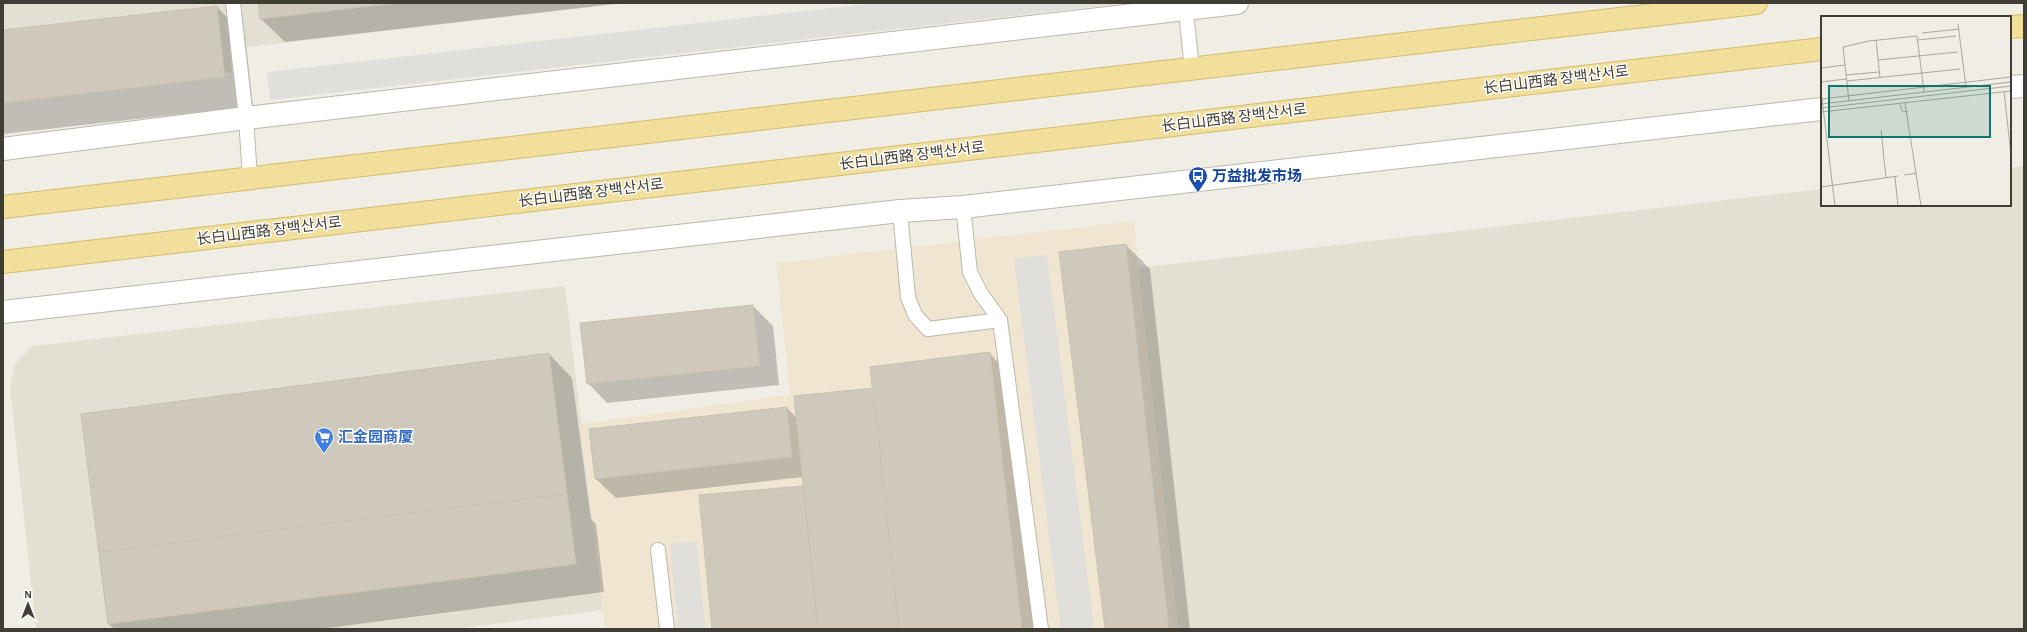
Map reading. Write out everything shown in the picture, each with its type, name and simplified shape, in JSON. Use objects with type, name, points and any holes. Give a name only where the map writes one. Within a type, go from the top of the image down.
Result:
[{"type":"main road","points":[[3,207],[1756,3]]},
{"type":"main road","points":[[2011,27],[2024,26]]},
{"type":"main road","name":"长白山西路 장백산서로","points":[[3,262],[1821,49]]},
{"type":"street","points":[[3,149],[246,118],[1185,6],[1236,3]]},
{"type":"street","points":[[2011,88],[2024,86]]},
{"type":"street","points":[[3,312],[900,211],[963,207],[1821,109]]},
{"type":"lane","points":[[233,3],[246,118],[250,178]]},
{"type":"lane","points":[[1185,6],[1192,69]]},
{"type":"lane","points":[[963,207],[970,272],[981,294],[1000,320],[1041,629]]},
{"type":"lane","points":[[900,211],[908,297],[915,315],[928,328],[1000,320]]},
{"type":"lane","points":[[658,550],[667,629]]},
{"type":"shaded area","points":[[3,3],[628,3],[230,49],[232,72],[3,102]]},
{"type":"shaded area","points":[[875,3],[1127,3],[270,100],[267,72]]},
{"type":"shaded area","points":[[2024,166],[2024,629],[1178,629],[1138,268],[1821,189],[1821,206],[2011,206],[2011,168]]},
{"type":"shaded area","points":[[1134,221],[1178,629],[605,629],[580,424],[790,395],[776,263]]},
{"type":"shaded area","points":[[1047,255],[1094,629],[1061,629],[1014,259]]},
{"type":"shaded area","points":[[565,286],[603,610],[456,629],[36,629],[10,387],[15,364],[33,346]]},
{"type":"shaded area","points":[[697,541],[705,629],[678,629],[670,544]]},
{"type":"building","points":[[258,3],[397,3],[260,19]]},
{"type":"building","points":[[217,6],[225,77],[3,103],[3,30]]},
{"type":"building","points":[[1126,244],[1169,629],[1105,629],[1059,252]]},
{"type":"building","points":[[753,305],[760,366],[587,384],[580,323]]},
{"type":"building","points":[[990,352],[1022,629],[899,629],[870,367]]},
{"type":"building","name":"汇金园商厦","points":[[549,353],[576,564],[108,624],[81,414]]},
{"type":"building","points":[[873,388],[899,629],[818,629],[794,396]]},
{"type":"building","points":[[787,407],[792,457],[595,479],[589,429]]},
{"type":"building","points":[[803,486],[818,629],[712,629],[699,495]]},
{"type":"building","points":[[567,494],[576,564],[108,624],[99,552]]},
{"type":"place","name":"万益批发市场","points":[[1198,193]]},
{"type":"place","name":"汇金园商厦","points":[[324,454]]}]
